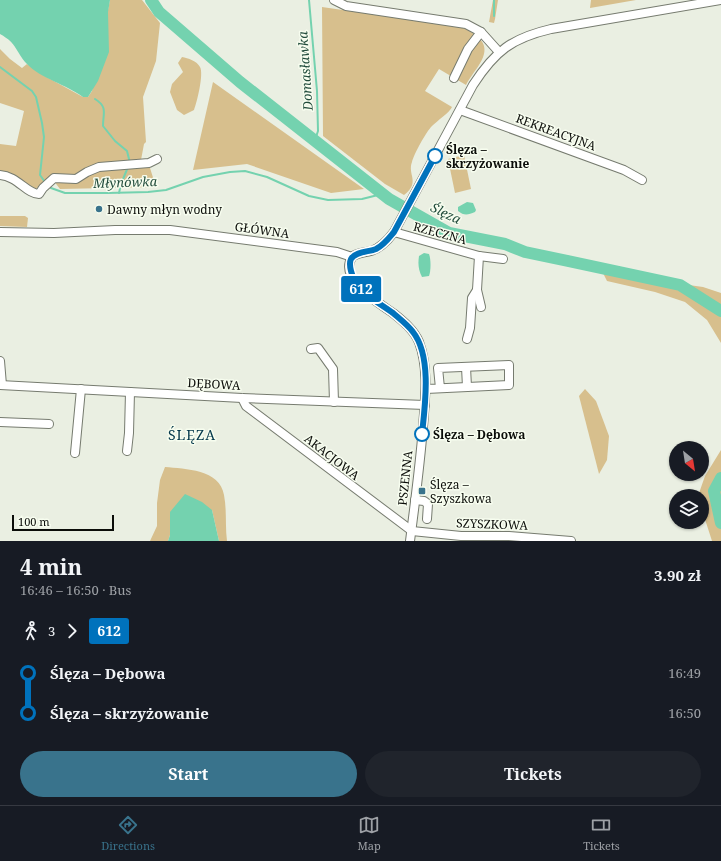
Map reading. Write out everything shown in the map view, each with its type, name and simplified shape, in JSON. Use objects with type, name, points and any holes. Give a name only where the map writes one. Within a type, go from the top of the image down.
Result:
[{"type":"street","points":[[334,0],[346,6],[466,24],[481,32],[499,52]]},
{"type":"street","points":[[352,257],[377,248],[386,242],[394,232],[485,67],[499,52],[517,40],[536,32],[721,0]]},
{"type":"street","points":[[454,78],[468,49],[481,32]]},
{"type":"street","name":"REKREACYJNA","points":[[460,110],[624,170],[642,180]]},
{"type":"street","points":[[0,175],[6,175],[14,178],[34,194],[39,194],[54,178],[76,179],[99,167],[149,163],[157,159]]},
{"type":"street","name":"GŁÓWNA","points":[[0,232],[54,233],[115,230],[170,230],[337,252],[352,257]]},
{"type":"street","name":"RZECZNA","points":[[394,232],[479,256],[503,259]]},
{"type":"street","points":[[479,256],[477,290],[480,307]]},
{"type":"street","name":"PSZENNA","points":[[352,257],[350,264],[355,282],[362,290],[404,322],[413,332],[418,340],[423,358],[426,389],[425,405],[410,541]]},
{"type":"street","points":[[467,339],[470,328],[472,298],[477,290]]},
{"type":"street","points":[[311,349],[318,348],[333,370],[334,402]]},
{"type":"street","points":[[0,360],[1,385]]},
{"type":"street","points":[[426,389],[509,385],[509,365],[438,368],[440,388]]},
{"type":"street","points":[[466,367],[467,387]]},
{"type":"street","name":"DĘBOWA","points":[[1,385],[242,398],[425,405]]},
{"type":"street","points":[[75,452],[81,389]]},
{"type":"street","points":[[127,451],[130,392]]},
{"type":"street","name":"AKACJOWA","points":[[242,398],[246,406],[412,531]]},
{"type":"street","points":[[0,422],[49,424]]},
{"type":"street","points":[[415,500],[424,501],[428,504],[427,519]]},
{"type":"street","name":"SZYSZKOWA","points":[[412,531],[461,536],[571,541]]},
{"type":"shaded area","points":[[0,0],[110,0],[108,12],[109,52],[98,81],[88,97],[83,97],[46,77],[32,69],[27,64],[13,44],[0,34]]},
{"type":"shaded area","points":[[110,0],[142,0],[160,23],[156,61],[143,97],[146,142],[144,144],[141,160],[150,168],[156,187],[60,189],[50,176],[36,189],[16,177],[0,173],[0,144],[16,146],[24,111],[0,103],[0,49],[22,68],[27,64],[43,75],[83,97],[88,97],[92,91]]},
{"type":"shaded area","points":[[493,0],[498,0],[494,23],[489,22]]},
{"type":"shaded area","points":[[591,0],[636,0],[590,8]]},
{"type":"shaded area","points":[[322,7],[460,27],[477,36],[482,42],[484,54],[482,60],[466,85],[439,69],[425,91],[452,107],[432,126],[420,143],[413,158],[411,167],[413,182],[412,186],[404,195],[385,184],[323,136]]},
{"type":"shaded area","points":[[182,57],[195,61],[199,65],[201,71],[200,88],[194,110],[184,115],[177,110],[170,92],[172,84],[183,72],[178,63]]},
{"type":"shaded area","points":[[213,82],[364,189],[331,193],[247,164],[193,170]]},
{"type":"shaded area","points":[[464,155],[471,189],[455,193],[448,159]]},
{"type":"shaded area","points":[[467,202],[473,203],[476,210],[470,214],[462,214],[458,211],[458,207]]},
{"type":"shaded area","points":[[0,216],[25,216],[28,218],[27,227],[0,226]]},
{"type":"shaded area","points":[[424,253],[429,254],[430,268],[429,276],[422,277],[418,263],[419,256]]},
{"type":"shaded area","points":[[603,273],[703,287],[721,293],[721,343],[707,320],[685,302],[655,292],[607,281]]},
{"type":"shaded area","points":[[585,389],[596,401],[609,436],[607,460],[599,474],[579,396]]},
{"type":"shaded area","points":[[721,450],[721,541],[712,541],[708,529],[709,489],[700,489],[703,481],[709,481],[709,470]]},
{"type":"shaded area","points":[[165,467],[200,472],[209,475],[216,480],[221,486],[224,495],[227,541],[219,541],[212,510],[171,512],[170,535],[168,541],[150,541],[157,526],[157,503],[160,480]]},
{"type":"shaded area","points":[[185,494],[202,502],[212,510],[219,541],[168,541],[170,535],[170,512]]},
{"type":"waterway","name":"Ślęza","points":[[151,0],[159,12],[240,82],[389,199],[449,233],[505,244],[525,252],[680,285],[721,311]]},
{"type":"waterway","name":"Domasławka","points":[[309,0],[317,91],[318,131],[315,140]]},
{"type":"waterway","points":[[494,0],[494,16]]},
{"type":"waterway","name":"Młynówka","points":[[0,67],[32,91],[36,97],[44,137],[40,175],[45,182]]},
{"type":"waterway","points":[[95,99],[102,105],[104,111],[103,126],[115,141],[127,151],[130,163]]},
{"type":"waterway","points":[[119,193],[128,167]]},
{"type":"waterway","name":"Młynówka","points":[[48,185],[51,188],[65,193],[148,192],[166,190],[203,177],[245,171],[267,177],[309,196],[328,200],[362,199],[382,194]]},
{"type":"waterway","name":"Ślęza","points":[[721,478],[714,491],[721,523]]},
{"type":"bus line","name":"612","points":[[422,434],[426,396],[423,358],[420,344],[413,332],[404,322],[362,290],[353,278],[350,264],[352,257],[357,254],[372,251],[386,242],[394,232],[435,156]]},
{"type":"place","name":"Ślęza – skrzyżowanie","points":[[435,156]]},
{"type":"place","name":"Dawny młyn wodny","points":[[99,209]]},
{"type":"place","name":"Ślęza – Dębowa","points":[[422,434]]},
{"type":"place","name":"Ślęza – Szyszkowa","points":[[422,491]]},
{"type":"district","name":"ŚLĘZA","points":[[192,434]]}]
